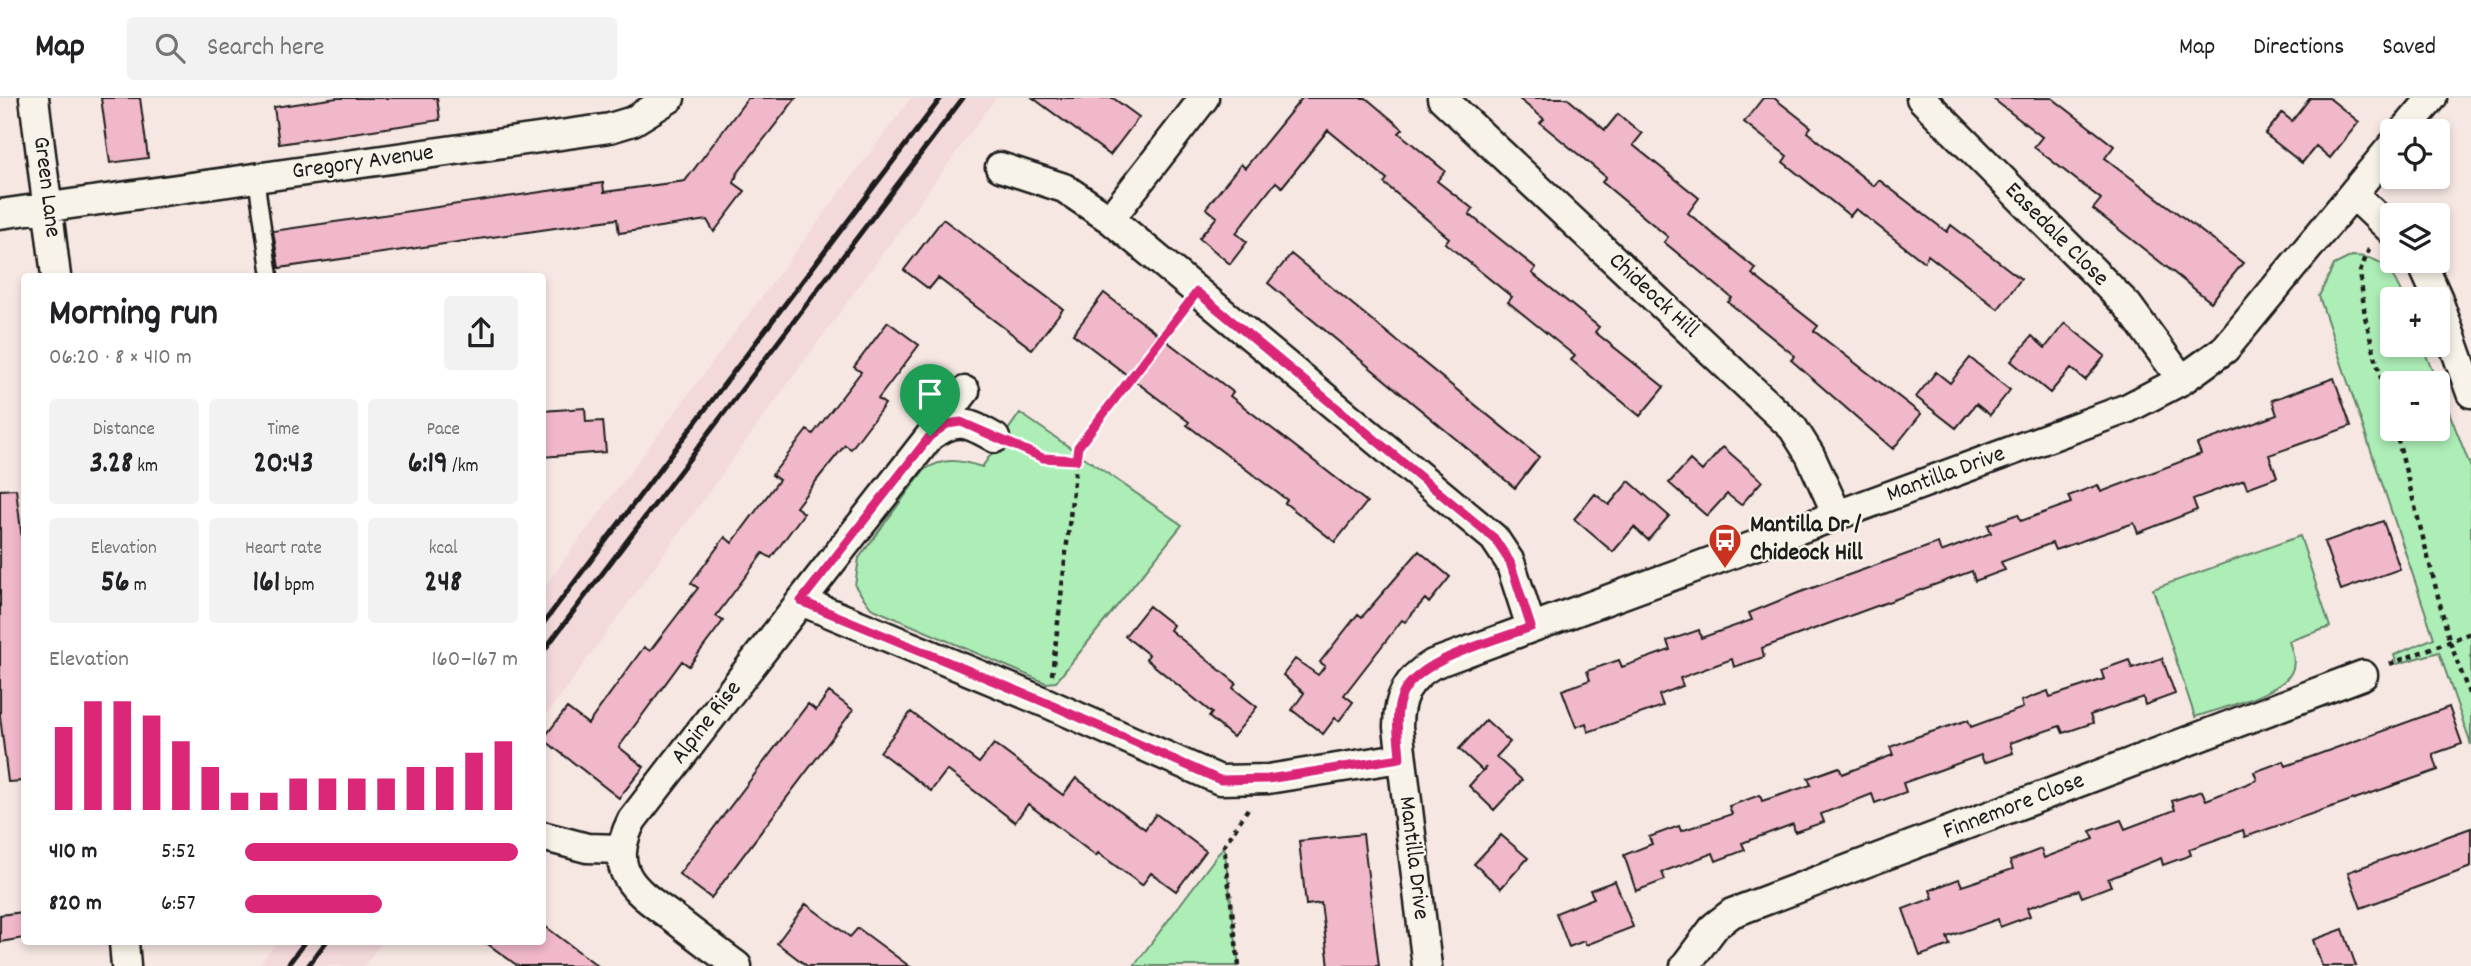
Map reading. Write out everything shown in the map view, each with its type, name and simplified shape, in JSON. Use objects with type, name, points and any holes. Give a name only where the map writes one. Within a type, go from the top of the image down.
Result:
[{"type":"street","name":"Green Lane","points":[[34,98],[56,273]]},
{"type":"street","name":"Gregory Avenue","points":[[0,215],[610,128],[633,121],[670,98]]},
{"type":"street","points":[[1110,219],[1205,98]]},
{"type":"street","name":"Chideock Hill","points":[[1442,98],[1793,428],[1810,455],[1837,514]]},
{"type":"street","name":"Easedale Close","points":[[1921,98],[2128,306],[2182,380]]},
{"type":"street","points":[[2414,119],[2432,98]]},
{"type":"street","name":"Mantilla Drive","points":[[1427,966],[1400,758],[1398,710],[1409,682],[1433,664],[2128,408],[2182,380],[2206,364],[2240,334],[2380,161]]},
{"type":"street","points":[[1000,167],[1064,188],[1110,219],[1494,538],[1510,562],[1531,627]]},
{"type":"street","points":[[2353,194],[2380,219]]},
{"type":"street","points":[[2450,334],[2471,393]]},
{"type":"street","name":"Alpine Rise","points":[[621,849],[632,820],[965,391]]},
{"type":"street","name":"Alpine Rise","points":[[930,436],[947,424],[961,422],[995,438]]},
{"type":"street","points":[[801,601],[1049,704],[1220,780],[1268,779],[1400,758]]},
{"type":"street","name":"Finnemore Close","points":[[1685,966],[1715,926],[1732,913],[2363,675]]},
{"type":"street","points":[[546,837],[587,848],[621,849],[624,872],[636,891],[737,966]]},
{"type":"street","points":[[124,945],[126,966]]},
{"type":"lane","points":[[256,178],[270,273]]},
{"type":"path","points":[[2380,236],[2360,271],[2365,317],[2380,374]]},
{"type":"path","points":[[1049,704],[1078,447],[1197,292]]},
{"type":"path","points":[[995,438],[1043,458],[1076,460]]},
{"type":"path","points":[[2398,441],[2449,639],[2471,699]]},
{"type":"path","points":[[2363,675],[2449,639],[2471,633]]},
{"type":"path","points":[[1239,966],[1224,846],[1268,779]]},
{"type":"shaded area","points":[[911,98],[996,98],[546,716],[546,584]]},
{"type":"shaded area","points":[[275,945],[380,945],[364,966],[258,966]]},
{"type":"green space","points":[[2352,256],[2363,257],[2380,262],[2380,273],[2390,273],[2399,287],[2380,287],[2380,357],[2427,357],[2432,371],[2380,371],[2380,441],[2450,441],[2450,415],[2471,468],[2471,745],[2439,652],[2397,664],[2394,655],[2434,638],[2319,296],[2334,265]]},
{"type":"green space","points":[[1020,413],[1182,525],[1056,682],[1046,683],[871,608],[855,586],[859,558],[924,470],[945,461],[982,467]]},
{"type":"green space","points":[[2300,536],[2330,627],[2289,641],[2293,669],[2285,681],[2275,688],[2195,717],[2153,589]]},
{"type":"green space","points":[[1224,846],[1239,966],[1134,966]]},
{"type":"building","points":[[101,98],[140,98],[148,158],[110,163]]},
{"type":"building","points":[[337,98],[437,98],[440,120],[279,144],[274,107]]},
{"type":"building","points":[[748,98],[796,98],[737,174],[734,183],[745,191],[714,232],[707,220],[619,233],[617,219],[279,268],[273,231],[603,183],[604,192],[685,181]]},
{"type":"building","points":[[1033,98],[1113,98],[1139,117],[1110,155]]},
{"type":"building","points":[[1302,98],[1366,98],[1403,129],[1399,133],[1445,171],[1437,181],[1473,209],[1469,214],[1536,268],[1532,273],[1599,327],[1595,332],[1664,387],[1640,416],[1571,360],[1575,356],[1508,302],[1512,297],[1445,243],[1449,238],[1384,183],[1387,179],[1328,130],[1282,187],[1276,182],[1236,233],[1247,242],[1230,264],[1199,238],[1217,217],[1206,208],[1241,164],[1245,168]]},
{"type":"building","points":[[1518,98],[1567,98],[1605,130],[1618,114],[1642,134],[1633,145],[1699,198],[1688,213],[1756,269],[1752,274],[1818,326],[1814,331],[1921,414],[1893,449],[1791,360],[1795,356],[1728,302],[1732,298],[1664,242],[1668,237],[1602,182],[1606,177],[1540,123],[1544,119]]},
{"type":"building","points":[[1763,98],[1774,98],[1811,127],[1807,132],[1874,186],[1879,180],[1947,232],[1951,225],[2021,279],[1998,309],[1928,255],[1924,262],[1856,209],[1850,216],[1783,162],[1787,156],[1744,122]]},
{"type":"building","points":[[1992,98],[2052,98],[2114,146],[2105,158],[2243,263],[2211,302],[2093,209],[2101,199],[2034,147],[2042,137]]},
{"type":"building","points":[[2310,98],[2329,98],[2359,122],[2330,158],[2316,146],[2302,163],[2265,134],[2282,113],[2292,121]]},
{"type":"building","points":[[943,219],[1063,309],[1032,349],[938,278],[929,289],[904,270]]},
{"type":"building","points":[[1291,254],[1539,457],[1515,488],[1268,283]]},
{"type":"building","points":[[1104,293],[1233,392],[1230,396],[1367,502],[1335,542],[1285,503],[1287,500],[1187,425],[1189,422],[1073,334]]},
{"type":"building","points":[[888,322],[919,345],[878,399],[885,404],[851,449],[845,445],[796,507],[804,513],[771,558],[763,553],[716,616],[723,621],[689,666],[682,661],[619,747],[644,767],[619,798],[546,741],[546,735],[567,708],[588,724],[644,647],[650,651],[698,588],[691,583],[725,537],[732,543],[779,480],[772,475],[807,430],[813,434],[861,372],[854,367]]},
{"type":"building","points":[[2065,323],[2105,356],[2085,380],[2071,368],[2050,393],[2011,361],[2032,336],[2045,348]]},
{"type":"building","points":[[1970,358],[2010,390],[1990,415],[1976,404],[1956,428],[1916,397],[1936,372],[1950,383]]},
{"type":"building","points":[[2334,378],[2351,426],[2269,455],[2277,477],[2247,488],[2244,480],[2193,499],[2197,510],[2138,533],[2134,523],[2055,550],[2052,543],[2001,562],[2005,570],[1975,581],[1972,571],[1762,648],[1764,657],[1734,667],[1732,659],[1680,678],[1683,686],[1659,695],[1663,706],[1588,732],[1586,723],[1576,727],[1562,690],[1590,680],[1587,671],[1619,660],[1622,667],[1670,650],[1667,641],[1699,630],[1701,638],[1752,620],[1749,613],[1798,593],[1938,543],[1941,552],[1991,533],[1988,525],[2018,514],[2021,521],[2071,503],[2068,496],[2098,485],[2101,492],[2201,454],[2197,444],[2277,415],[2272,400]]},
{"type":"building","points":[[585,408],[586,422],[603,421],[606,452],[546,457],[546,411]]},
{"type":"building","points":[[1723,447],[1762,481],[1741,505],[1727,494],[1707,516],[1669,483],[1690,460],[1702,471]]},
{"type":"building","points":[[1629,481],[1669,516],[1648,540],[1634,527],[1613,552],[1574,519],[1595,494],[1609,505]]},
{"type":"building","points":[[16,489],[21,531],[21,781],[8,782],[0,716],[0,490]]},
{"type":"building","points":[[2383,521],[2400,569],[2341,590],[2324,542]]},
{"type":"building","points":[[1419,551],[1450,577],[1429,603],[1425,599],[1405,622],[1402,620],[1344,695],[1353,702],[1339,721],[1335,718],[1323,734],[1292,710],[1304,693],[1283,675],[1295,659],[1318,675],[1325,666],[1320,662],[1358,614],[1362,617]]},
{"type":"building","points":[[1149,606],[1173,625],[1170,630],[1236,683],[1233,688],[1257,707],[1233,737],[1209,717],[1212,713],[1146,659],[1149,655],[1125,636]]},
{"type":"building","points":[[2162,658],[2175,694],[2145,705],[2143,697],[2090,715],[2093,723],[2063,733],[2060,726],[2010,743],[2013,753],[1984,763],[1981,755],[1903,783],[1906,792],[1875,803],[1872,794],[1821,814],[1824,822],[1795,832],[1793,824],[1742,843],[1745,850],[1716,861],[1713,853],[1662,872],[1665,880],[1636,891],[1624,855],[1652,844],[1649,837],[1679,826],[1681,831],[1732,814],[1729,806],[1760,795],[1762,801],[1811,785],[1808,778],[1839,767],[1842,774],[1893,755],[1890,747],[1919,736],[1968,720],[1971,727],[2023,708],[2021,701],[2048,691],[2050,697],[2104,679],[2101,670],[2129,660],[2132,668]]},
{"type":"building","points":[[829,692],[853,710],[711,898],[679,874],[808,704],[816,710]]},
{"type":"building","points":[[2449,707],[2462,744],[2433,754],[2438,770],[2245,837],[2243,830],[2189,849],[2191,855],[2163,865],[2161,858],[2108,879],[2111,886],[2082,897],[2079,890],[2027,908],[2030,916],[2000,927],[1998,919],[1947,937],[1950,945],[1920,956],[1903,909],[1933,898],[1930,890],[1959,879],[1962,886],[2013,869],[2010,861],[2041,849],[2044,858],[2094,839],[2090,831],[2121,820],[2125,829],[2175,810],[2172,801],[2202,791],[2206,800],[2257,780],[2254,772],[2284,761],[2286,766]]},
{"type":"building","points":[[911,712],[979,763],[994,744],[1063,795],[1076,778],[1145,829],[1156,814],[1206,851],[1176,891],[1151,873],[1142,885],[1098,853],[1096,856],[1028,804],[1015,822],[947,770],[931,791],[880,752]]},
{"type":"building","points":[[1486,720],[1510,742],[1496,757],[1522,780],[1494,810],[1469,786],[1483,771],[1459,749]]},
{"type":"building","points":[[2471,828],[2471,867],[2361,908],[2348,872]]},
{"type":"building","points":[[1363,834],[1379,966],[1329,966],[1321,903],[1306,905],[1299,841]]},
{"type":"building","points":[[1501,835],[1528,858],[1501,888],[1474,864]]},
{"type":"building","points":[[1615,881],[1633,927],[1586,945],[1584,941],[1569,947],[1556,913],[1594,898],[1590,890]]},
{"type":"building","points":[[806,904],[850,937],[858,928],[909,966],[807,966],[777,943]]},
{"type":"building","points":[[21,912],[21,938],[0,942],[0,915]]},
{"type":"building","points":[[546,927],[598,966],[518,966],[489,945],[546,945]]},
{"type":"building","points":[[2343,929],[2356,966],[2322,966],[2313,940]]},
{"type":"railway","points":[[546,620],[941,98]]},
{"type":"railway","points":[[546,648],[963,98]]},
{"type":"railway","points":[[287,966],[303,945]]},
{"type":"railway","points":[[308,966],[324,945]]},
{"type":"place","name":"Mantilla Dr / Chideock Hill","points":[[1725,570]]},
{"type":"route","points":[[1197,292],[1494,538],[1510,562],[1531,627],[1433,664],[1409,682],[1400,699],[1398,710],[1400,758],[1268,779],[1220,780],[1049,704],[801,601],[930,436],[947,424],[961,422],[1043,458],[1076,460],[1078,447],[1197,292]]}]
